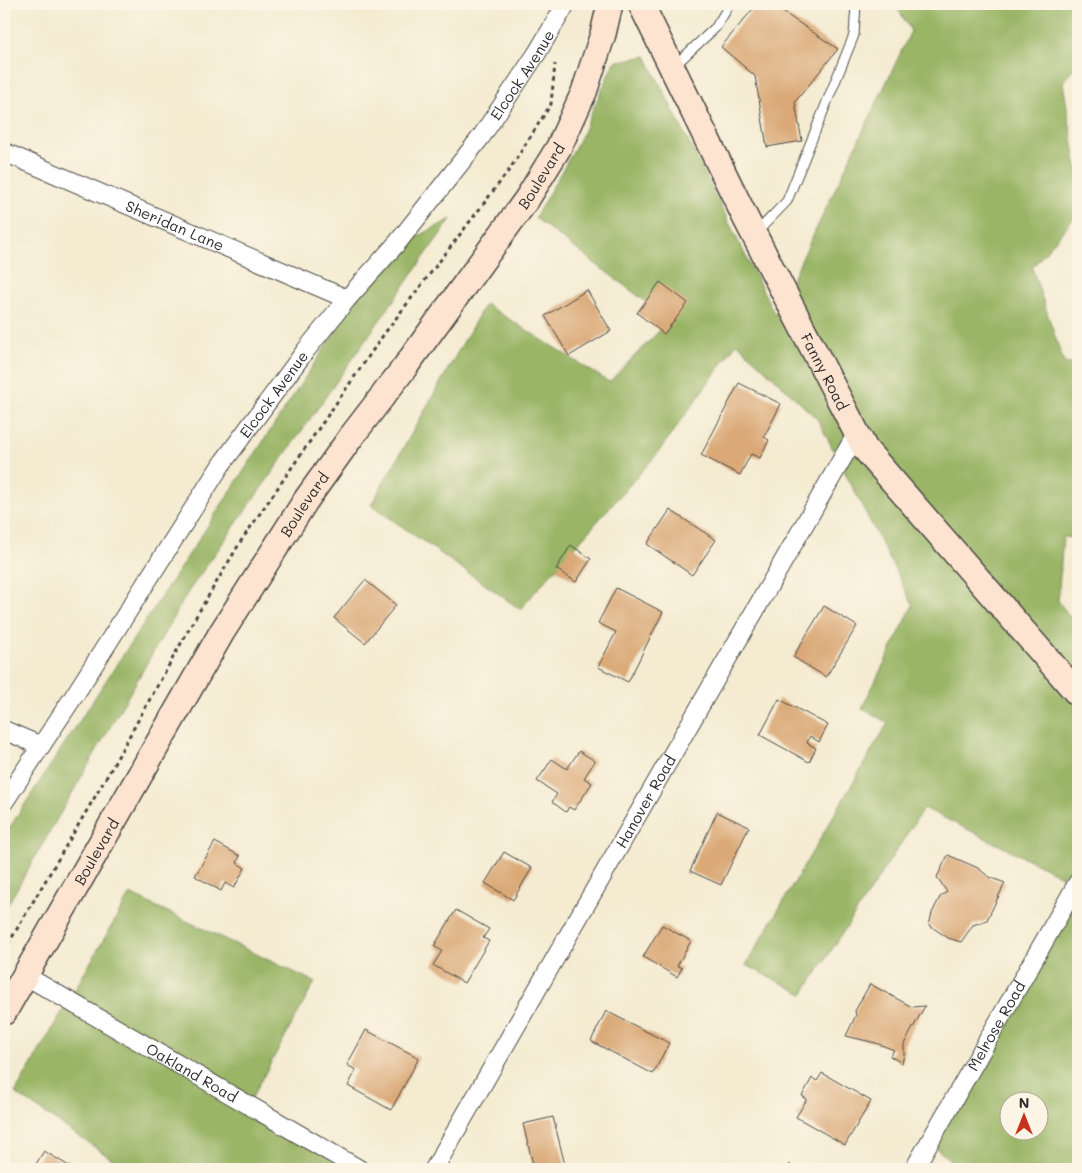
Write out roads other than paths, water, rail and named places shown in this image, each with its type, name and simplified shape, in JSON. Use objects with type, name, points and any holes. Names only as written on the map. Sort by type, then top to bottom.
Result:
[{"type":"main road","name":"Boulevard","points":[[4,1012],[222,632],[306,500],[527,199],[559,147],[584,92],[603,34],[610,4]]},
{"type":"main road","name":"Fanny Road","points":[[641,4],[754,235],[865,449],[1078,694]]},
{"type":"street","name":"Elcock Avenue","points":[[4,802],[42,746],[221,465],[306,350],[347,299],[398,242],[482,137],[537,53],[566,4]]},
{"type":"street","name":"Sheridan Lane","points":[[4,152],[347,299]]},
{"type":"street","name":"Hanover Road","points":[[434,1169],[857,433]]},
{"type":"street","points":[[4,730],[42,746]]},
{"type":"street","name":"Melrose Road","points":[[914,1169],[1078,882]]},
{"type":"street","name":"Oakland Road","points":[[26,976],[360,1169]]},
{"type":"lane","points":[[672,68],[716,27],[730,4]]},
{"type":"lane","points":[[754,235],[787,201],[854,35],[856,4]]}]
